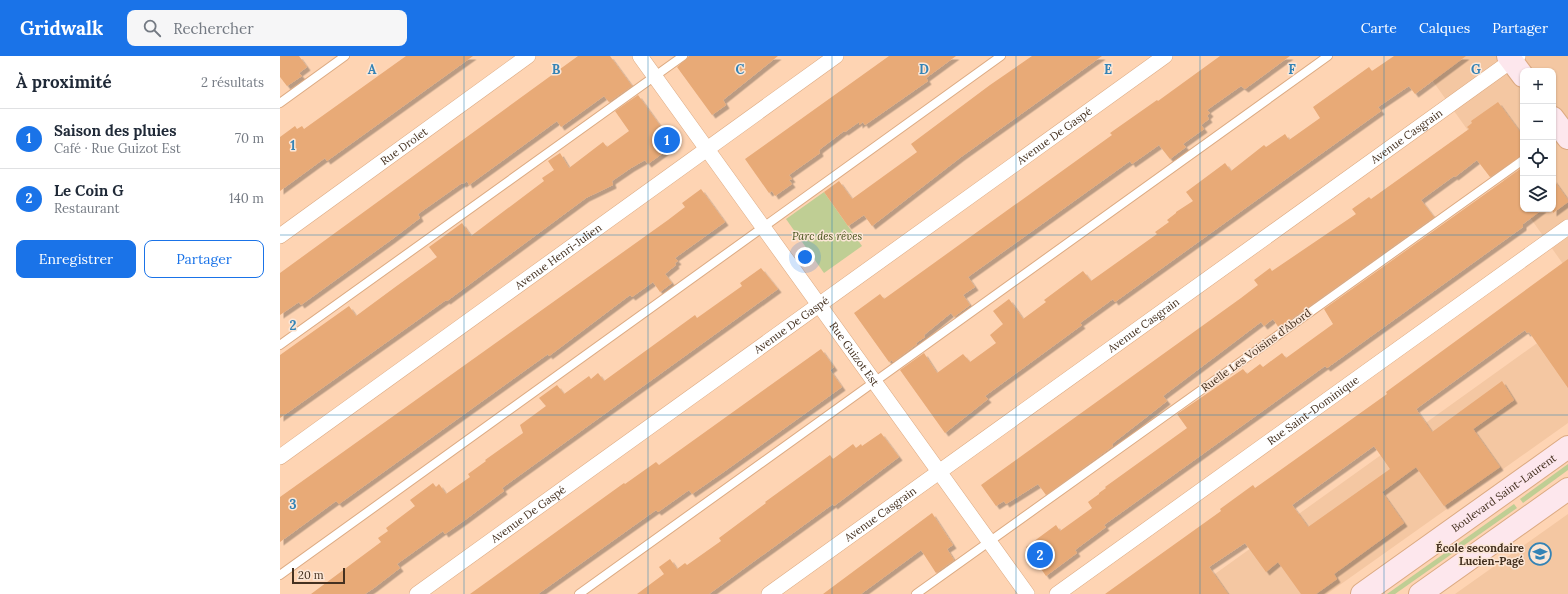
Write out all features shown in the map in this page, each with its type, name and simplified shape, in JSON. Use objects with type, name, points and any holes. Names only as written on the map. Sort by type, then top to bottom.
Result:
[{"type":"main road","name":"Boulevard Saint-Laurent","points":[[1362,594],[1568,447]]},
{"type":"main road","points":[[1420,594],[1568,489]]},
{"type":"street","name":"Rue Drolet","points":[[280,236],[528,56]]},
{"type":"street","name":"Rue Guizot Est","points":[[640,56],[1026,594]]},
{"type":"street","name":"Avenue Henri-Julien","points":[[280,457],[836,56]]},
{"type":"street","name":"Avenue De Gaspé","points":[[417,594],[1165,56]]},
{"type":"street","name":"Avenue Casgrain","points":[[769,594],[1515,62]]},
{"type":"street","name":"Rue Saint-Dominique","points":[[1057,594],[1568,227]]},
{"type":"lane","points":[[280,103],[345,56]]},
{"type":"lane","points":[[280,345],[682,56]]},
{"type":"lane","points":[[280,575],[1001,56]]},
{"type":"lane","points":[[579,594],[1328,56]]},
{"type":"lane","name":"Ruelle Les Voisins d’Abord","points":[[916,594],[1520,162]]},
{"type":"shaded area","points":[[1415,56],[1568,56],[1568,271],[1526,212],[1556,212],[1556,68],[1520,68],[1520,204]]},
{"type":"shaded area","points":[[1568,321],[1568,423],[1327,594],[1187,594]]},
{"type":"shaded area","name":"École secondaire Lucien-Pagé","points":[[1568,514],[1568,594],[1455,594]]},
{"type":"green space","name":"Parc des rêves","points":[[824,192],[862,246],[824,273],[786,219]]},
{"type":"green space","points":[[1568,464],[1568,470],[1523,503],[1520,499]]},
{"type":"green space","points":[[1514,504],[1517,508],[1395,594],[1387,594]]},
{"type":"building","points":[[280,56],[299,56],[307,67],[299,73],[302,76],[287,86],[280,77]]},
{"type":"building","points":[[406,56],[473,56],[327,161],[325,158],[280,191],[280,137],[295,126],[297,129],[302,126],[304,129]]},
{"type":"building","points":[[578,56],[610,56],[632,86],[609,102],[604,96],[561,127],[557,121],[469,185],[467,181],[463,184],[462,183],[418,214],[420,218],[301,305],[299,302],[280,315],[280,273]]},
{"type":"building","points":[[689,56],[778,56],[723,100],[726,105],[712,115],[677,67]]},
{"type":"building","points":[[889,56],[956,56],[926,78],[928,81],[865,125],[863,122],[859,125],[859,122],[845,132],[844,131],[819,150],[820,153],[789,175],[792,179],[789,180],[792,184],[775,196],[772,191],[769,193],[745,159]]},
{"type":"building","points":[[1032,56],[1102,56],[961,157],[872,226],[864,215],[848,226],[824,192],[839,181],[852,199],[917,152],[911,144],[990,85]]},
{"type":"building","points":[[1220,56],[1290,56],[1245,89],[1241,86],[1207,110],[1210,113],[1207,116],[1209,119],[1201,125],[1204,129],[1183,144],[1186,147],[1170,159],[1159,145],[1132,164],[1130,161],[968,277],[975,287],[963,295],[970,305],[954,317],[951,313],[924,335],[925,337],[916,343],[917,344],[893,362],[892,360],[889,362],[854,313],[880,294],[884,299],[1112,135],[1110,133],[1157,100],[1158,101]]},
{"type":"building","points":[[1394,56],[1466,56],[1415,94],[1409,86],[1378,107],[1381,111],[1115,302],[1113,299],[1080,323],[1082,325],[985,396],[988,399],[945,433],[900,370],[924,353],[937,373],[963,354],[970,362],[996,343],[990,335],[1003,324],[993,311],[1009,299],[1023,319],[1046,302],[1044,300],[1083,271],[1091,281],[1157,234],[1155,232],[1169,222],[1167,220],[1193,201],[1186,192],[1225,163],[1231,171],[1264,145],[1266,147],[1285,134],[1289,140],[1320,118],[1313,107],[1369,67],[1372,71]]},
{"type":"building","points":[[638,95],[674,145],[648,164],[645,160],[612,181],[613,185],[586,198],[447,301],[446,300],[280,418],[280,355],[349,306],[356,316],[437,257],[429,247],[462,223],[471,236],[544,181],[542,178],[554,170],[548,161],[560,153],[569,168],[603,142],[607,147],[629,131],[615,111]]},
{"type":"building","points":[[1498,102],[1520,132],[1520,157],[1490,177],[1477,160],[1421,200],[1434,217],[1279,328],[1273,319],[1264,326],[1261,322],[1163,396],[1167,401],[1112,444],[1113,446],[1046,495],[1038,484],[1006,504],[1004,501],[996,506],[981,485],[1241,298],[1258,285],[1254,280],[1270,268],[1272,271],[1356,214],[1352,209],[1369,197],[1371,199],[1469,129],[1467,127],[1472,123],[1471,121]]},
{"type":"building","points":[[1520,169],[1520,212],[1539,212],[1523,224],[1523,227],[1327,368],[1325,366],[1104,525],[1106,527],[1075,550],[1077,553],[1046,576],[1026,547],[1056,525],[1060,531],[1092,508],[1088,502],[1106,488],[1105,487],[1187,428],[1177,414],[1243,369],[1247,374],[1260,364],[1263,367],[1282,353],[1286,358],[1333,324],[1324,309]]},
{"type":"building","points":[[1556,183],[1568,200],[1568,202],[1556,211]]},
{"type":"building","points":[[701,189],[725,222],[675,258],[678,261],[675,263],[676,265],[665,274],[672,283],[660,292],[653,282],[632,297],[630,295],[549,356],[548,354],[339,504],[336,501],[280,542],[280,497],[668,220],[685,207],[682,203]]},
{"type":"building","points":[[1568,259],[1568,388],[1529,332],[1527,333],[1525,330],[1416,409],[1432,432],[1502,381],[1514,400],[1473,429],[1500,467],[1444,506],[1416,467],[1382,492],[1404,523],[1334,574],[1337,579],[1316,594],[1301,594],[1278,562],[1266,572],[1245,543],[1209,567],[1228,594],[1105,594],[1221,511],[1220,509],[1253,485],[1255,488],[1387,394],[1386,392]],"holes":[[[1374,446],[1390,469],[1308,527],[1292,505]]]},
{"type":"building","points":[[761,268],[778,289],[502,488],[504,491],[465,520],[445,534],[443,531],[397,564],[400,568],[374,588],[365,594],[311,594],[381,542],[378,538],[388,531],[386,528],[415,506],[410,500],[433,483],[436,487],[439,484],[446,494],[470,477],[468,474],[486,461],[485,460],[523,433],[520,425],[546,406],[539,398],[557,385],[564,394],[589,376],[591,379],[598,373],[604,381],[695,315],[697,318],[742,286],[740,283]]},
{"type":"building","points":[[821,349],[834,367],[830,370],[842,387],[725,471],[692,494],[689,490],[658,512],[656,510],[538,594],[470,594],[624,483],[625,484],[656,462],[659,465]]},
{"type":"building","points":[[881,433],[899,457],[834,506],[833,504],[709,594],[637,594],[664,574],[659,567],[670,559],[677,569],[685,563],[687,565],[721,541],[719,538],[766,503],[765,502],[830,455],[833,459],[853,444],[856,448],[861,444],[862,446]]},
{"type":"building","points":[[932,513],[953,545],[947,549],[954,560],[936,573],[921,550],[861,594],[823,594]]},
{"type":"place","name":"Saison des pluies","points":[[667,140]]},
{"type":"place","name":"École secondaire Lucien-Pagé","points":[[1540,554]]},
{"type":"place","name":"Le Coin G","points":[[1040,555]]}]
